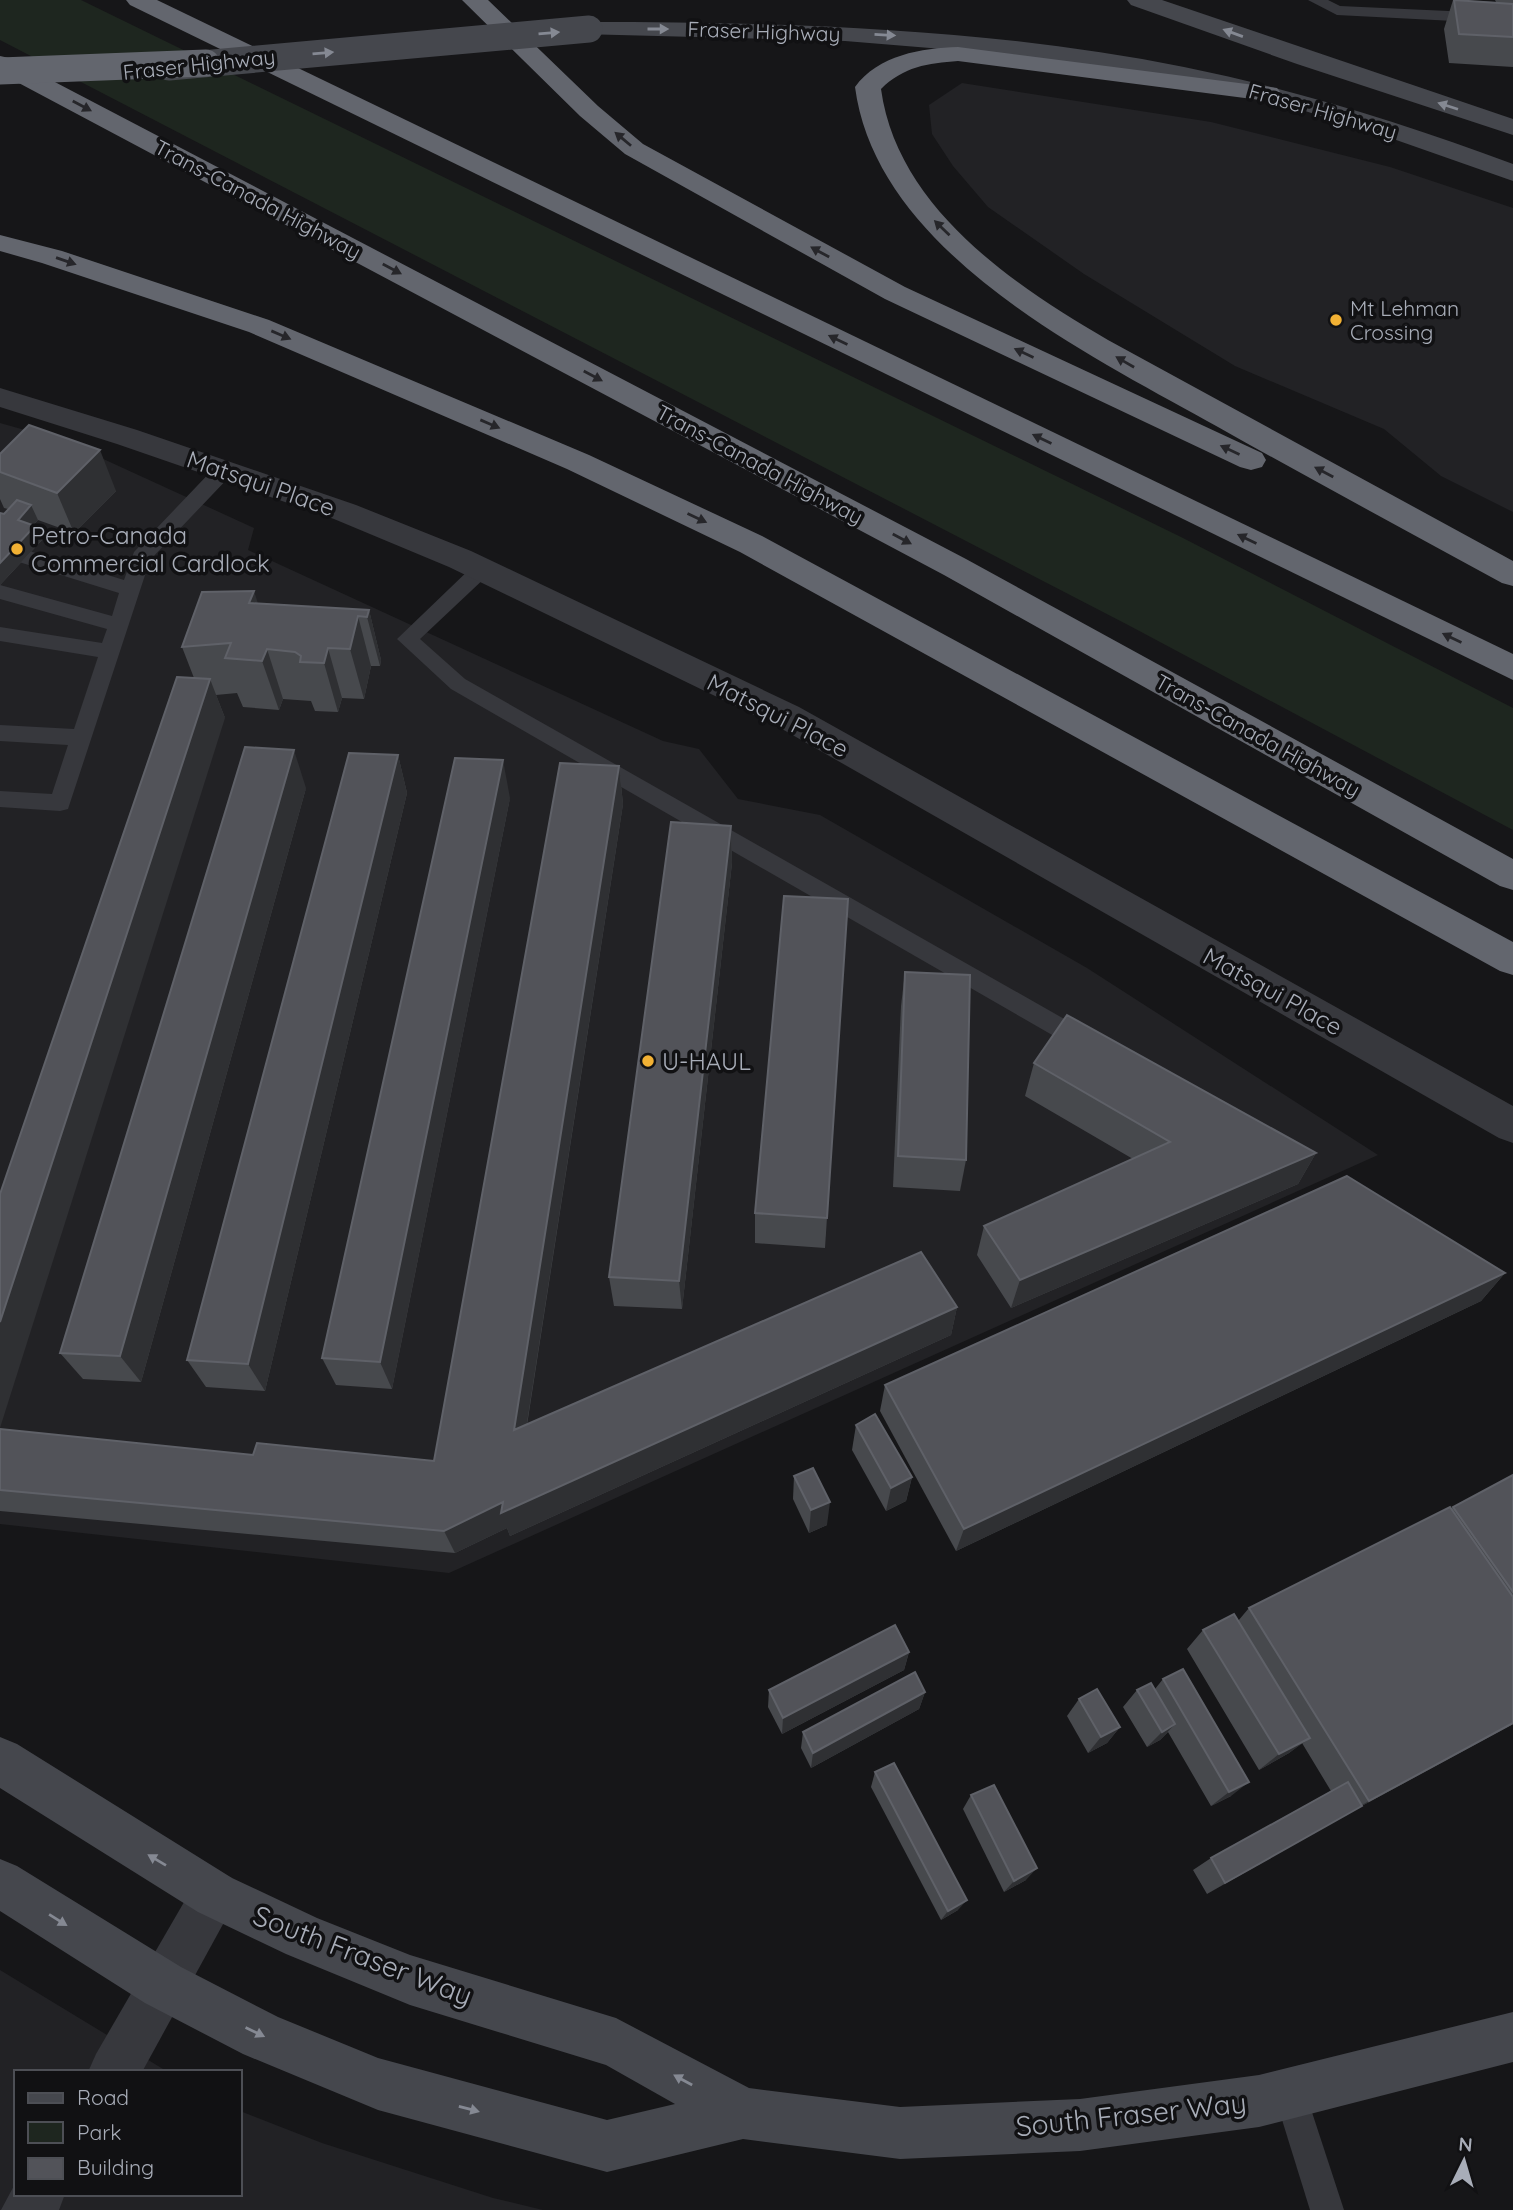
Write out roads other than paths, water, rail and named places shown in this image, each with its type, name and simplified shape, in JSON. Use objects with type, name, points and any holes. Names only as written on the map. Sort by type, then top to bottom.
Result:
[{"type":"highway","points":[[138,0],[1513,668]]},
{"type":"highway","points":[[474,0],[589,111],[634,149],[692,183],[895,293],[1513,583]]},
{"type":"highway","points":[[1268,93],[947,54],[924,55],[881,73],[868,87],[868,107],[877,131],[902,177],[930,216],[993,277],[1095,345],[1212,412],[1513,575]]},
{"type":"highway","name":"Trans-Canada Highway","points":[[0,63],[956,567],[1513,876]]},
{"type":"highway","points":[[0,71],[206,63]]},
{"type":"highway","points":[[0,243],[52,257],[259,326],[578,461],[739,538],[1513,960]]},
{"type":"main road","name":"Fraser Highway","points":[[1139,0],[1306,59],[1513,127]]},
{"type":"main road","name":"Fraser Highway","points":[[0,85],[206,63],[590,29],[807,31],[918,37],[1116,62],[1268,93],[1426,141],[1513,173]]},
{"type":"main road","name":"South Fraser Way","points":[[0,1761],[215,1895],[303,1937],[410,1980],[616,2043],[743,2113]]},
{"type":"main road","name":"South Fraser Way","points":[[0,1884],[163,1985],[261,2036],[378,2084],[607,2146],[743,2113],[900,2133],[1080,2125],[1259,2101],[1513,2037]]},
{"type":"street","name":"Matsqui Place","points":[[0,397],[225,469],[345,512],[481,570],[787,716],[1513,1126]]},
{"type":"street","points":[[115,2070],[215,1895]]},
{"type":"lane","points":[[1316,0],[1337,10],[1513,19]]},
{"type":"lane","points":[[0,799],[60,803],[141,557],[225,469]]},
{"type":"lane","points":[[26,557],[131,589]]},
{"type":"lane","points":[[481,570],[407,639],[458,684],[1105,1054]]},
{"type":"lane","points":[[0,592],[119,625]]},
{"type":"lane","points":[[0,634],[110,652]]},
{"type":"lane","points":[[0,733],[82,738]]},
{"type":"lane","points":[[1290,2094],[1327,2210]]},
{"type":"place","name":"Mt Lehman Crossing","points":[[1336,320]]},
{"type":"place","name":"Petro-Canada Commercial Cardlock","points":[[17,549]]},
{"type":"place","name":"U-HAUL","points":[[648,1061]]}]
